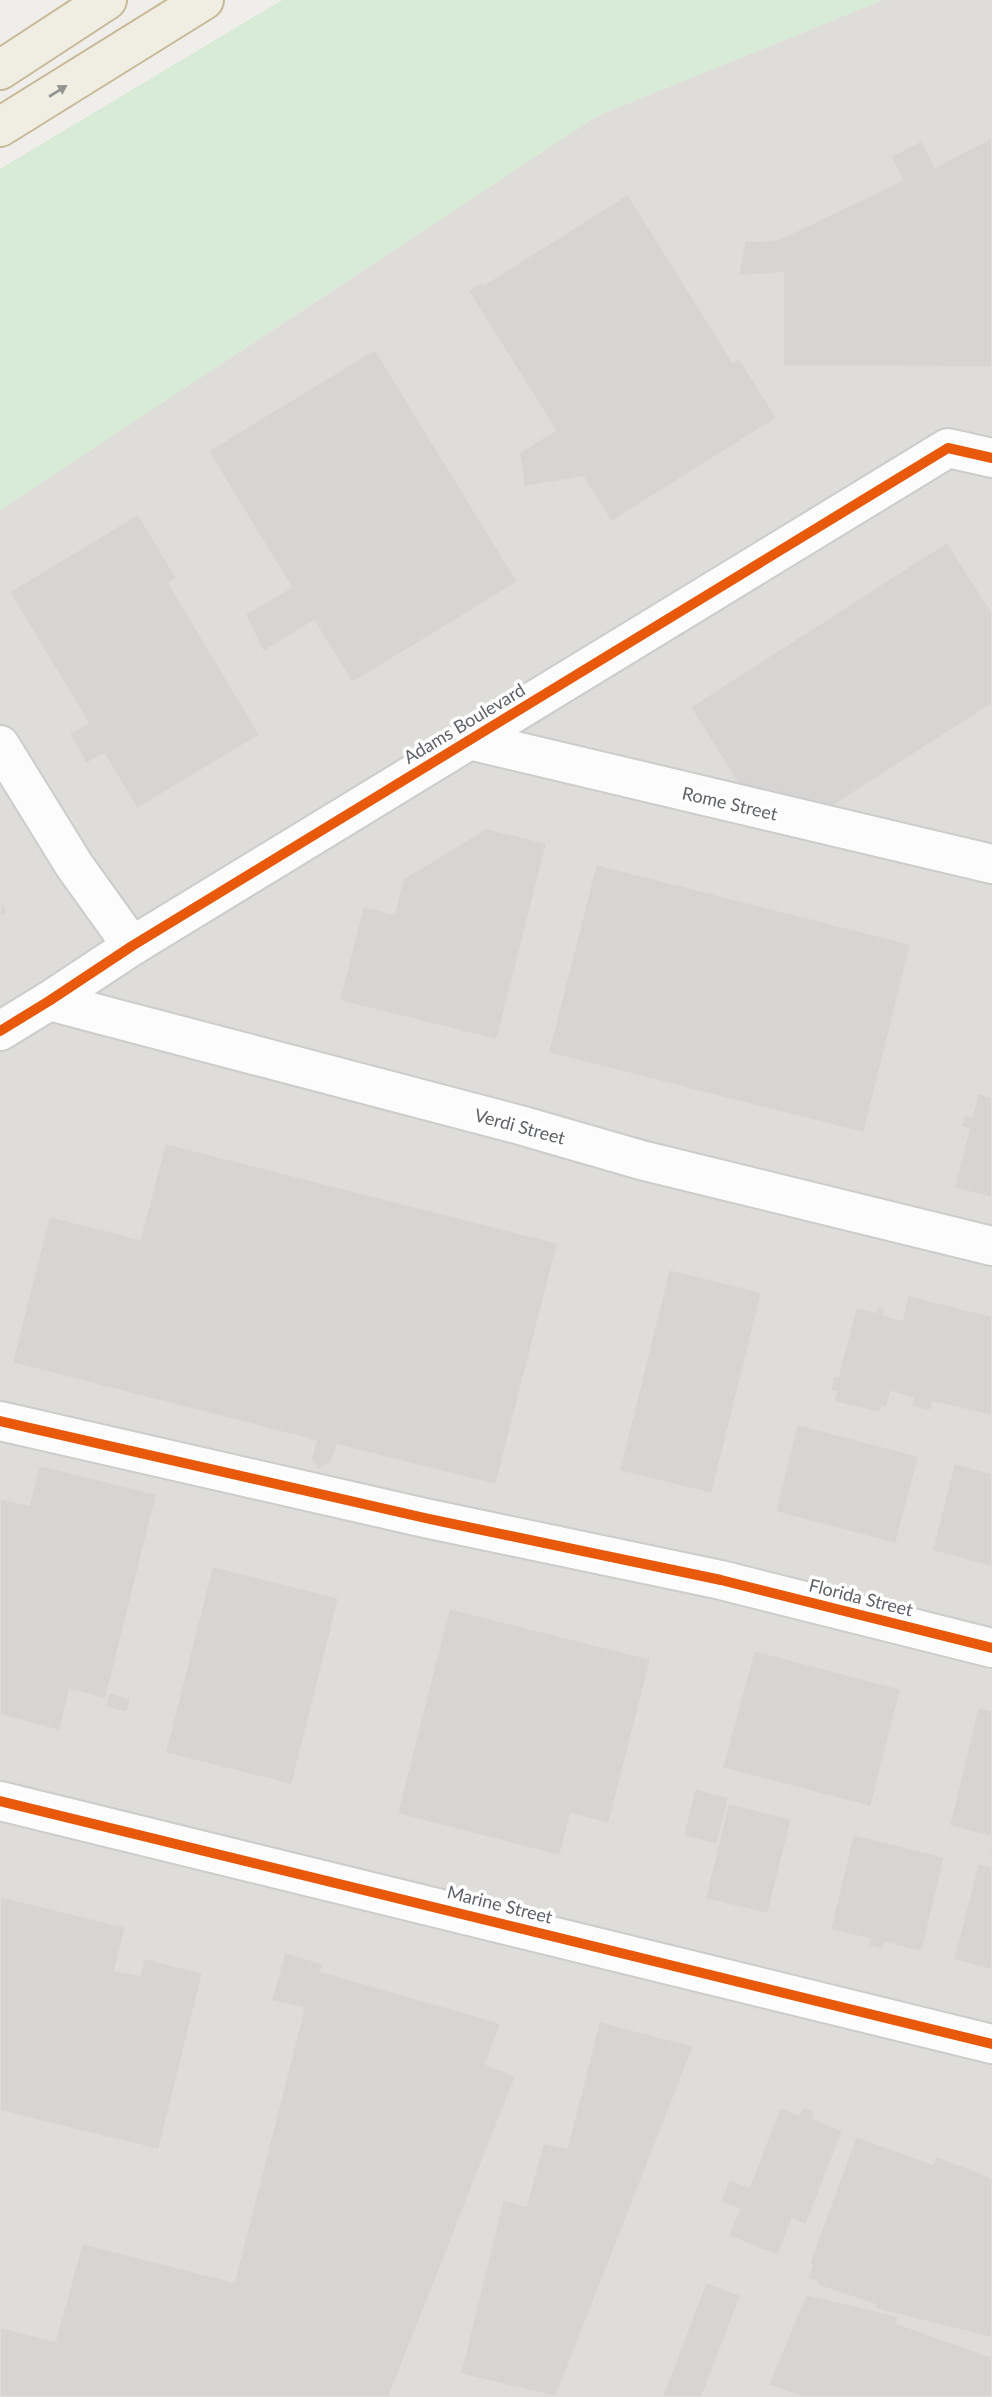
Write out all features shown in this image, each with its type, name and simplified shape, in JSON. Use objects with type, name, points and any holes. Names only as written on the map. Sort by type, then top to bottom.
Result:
[{"type":"highway","points":[[0,70],[107,0]]},
{"type":"highway","points":[[0,127],[204,0]]},
{"type":"street","name":"Adams Boulevard","points":[[0,1031],[132,946],[948,448],[992,458]]},
{"type":"street","name":"Rome Street","points":[[469,740],[992,864]]},
{"type":"street","points":[[0,745],[74,865],[132,946]]},
{"type":"street","name":"Verdi Street","points":[[49,1001],[520,1125],[640,1160],[992,1246]]},
{"type":"street","name":"Florida Street","points":[[0,1421],[425,1518],[721,1580],[992,1648]]},
{"type":"street","name":"Marine Street","points":[[0,1801],[992,2044]]},
{"type":"shaded area","points":[[883,0],[992,0],[992,2397],[0,2397],[0,510],[597,116]]},
{"type":"green space","points":[[282,0],[883,0],[597,116],[0,510],[0,169]]},
{"type":"building","points":[[992,137],[992,367],[783,366],[783,273],[738,276],[745,241],[777,240],[902,180],[890,156],[922,140],[935,167]]},
{"type":"building","points":[[628,194],[733,362],[739,358],[777,418],[611,522],[583,477],[524,487],[519,453],[555,430],[468,291],[481,282],[483,285]]},
{"type":"building","points":[[375,349],[518,582],[352,683],[314,621],[263,652],[245,614],[291,587],[208,451]]},
{"type":"building","points":[[138,514],[177,578],[169,583],[260,735],[137,809],[104,754],[86,764],[69,734],[88,723],[9,592]]},
{"type":"building","points":[[947,542],[992,612],[992,704],[822,813],[743,792],[690,707]]},
{"type":"building","points":[[486,828],[547,843],[497,1040],[339,1001],[363,906],[394,914],[403,879]]},
{"type":"building","points":[[596,864],[911,944],[864,1133],[548,1053]]},
{"type":"building","points":[[0,899],[8,912],[0,917]]},
{"type":"building","points":[[978,1093],[992,1097],[992,1198],[954,1188],[969,1129],[961,1127],[964,1114],[972,1117]]},
{"type":"building","points":[[165,1143],[558,1243],[496,1485],[337,1445],[332,1461],[318,1470],[311,1459],[316,1441],[12,1363],[49,1216],[140,1239]]},
{"type":"building","points":[[669,1269],[762,1292],[712,1494],[619,1471]]},
{"type":"building","points":[[908,1295],[992,1316],[992,1416],[933,1402],[931,1411],[911,1407],[913,1398],[891,1392],[887,1408],[881,1406],[880,1413],[834,1402],[836,1392],[830,1391],[834,1376],[838,1376],[856,1307],[875,1312],[877,1306],[885,1308],[884,1315],[902,1320]]},
{"type":"building","points":[[797,1424],[919,1456],[896,1544],[775,1512]]},
{"type":"building","points":[[954,1463],[992,1473],[992,1567],[932,1551]]},
{"type":"building","points":[[39,1465],[157,1494],[106,1699],[70,1690],[60,1731],[0,1715],[0,1498],[29,1505]]},
{"type":"building","points":[[212,1566],[339,1598],[292,1785],[165,1753]]},
{"type":"building","points":[[449,1608],[651,1659],[609,1824],[571,1814],[560,1856],[397,1814]]},
{"type":"building","points":[[754,1650],[901,1689],[871,1807],[722,1768]]},
{"type":"building","points":[[109,1692],[131,1699],[127,1713],[105,1707]]},
{"type":"building","points":[[978,1707],[992,1710],[992,1837],[949,1826]]},
{"type":"building","points":[[695,1788],[729,1797],[717,1845],[683,1836]]},
{"type":"building","points":[[728,1803],[792,1819],[768,1914],[705,1899]]},
{"type":"building","points":[[853,1834],[945,1857],[922,1952],[885,1943],[883,1950],[868,1946],[870,1939],[830,1930]]},
{"type":"building","points":[[992,1837],[992,1854],[988,1853]]},
{"type":"building","points":[[978,1863],[992,1867],[992,1970],[953,1960]]},
{"type":"building","points":[[0,1896],[126,1927],[115,1970],[140,1975],[144,1958],[203,1973],[159,2150],[0,2111]]},
{"type":"building","points":[[285,1952],[324,1964],[321,1971],[501,2023],[486,2064],[516,2076],[389,2397],[0,2397],[0,2327],[55,2341],[82,2243],[234,2282],[304,2008],[271,2001]]},
{"type":"building","points":[[599,2021],[694,2046],[556,2397],[460,2374],[503,2199],[526,2206],[543,2143],[567,2148]]},
{"type":"building","points":[[802,2106],[815,2112],[813,2118],[843,2131],[806,2225],[792,2219],[778,2256],[728,2236],[739,2209],[720,2202],[729,2179],[749,2187],[780,2107],[799,2115]]},
{"type":"building","points":[[856,2136],[933,2164],[936,2156],[992,2177],[992,2338],[875,2309],[876,2305],[816,2285],[817,2282],[807,2279],[812,2265],[809,2264]]},
{"type":"building","points":[[706,2282],[741,2295],[702,2397],[662,2397]]},
{"type":"building","points":[[806,2294],[898,2316],[897,2323],[992,2357],[992,2397],[801,2397],[768,2385]]},
{"type":"cycle path","points":[[0,1031],[132,946],[948,448],[992,458]]},
{"type":"cycle path","points":[[0,1421],[425,1518],[721,1580],[992,1648]]},
{"type":"cycle path","points":[[0,1801],[992,2044]]}]
